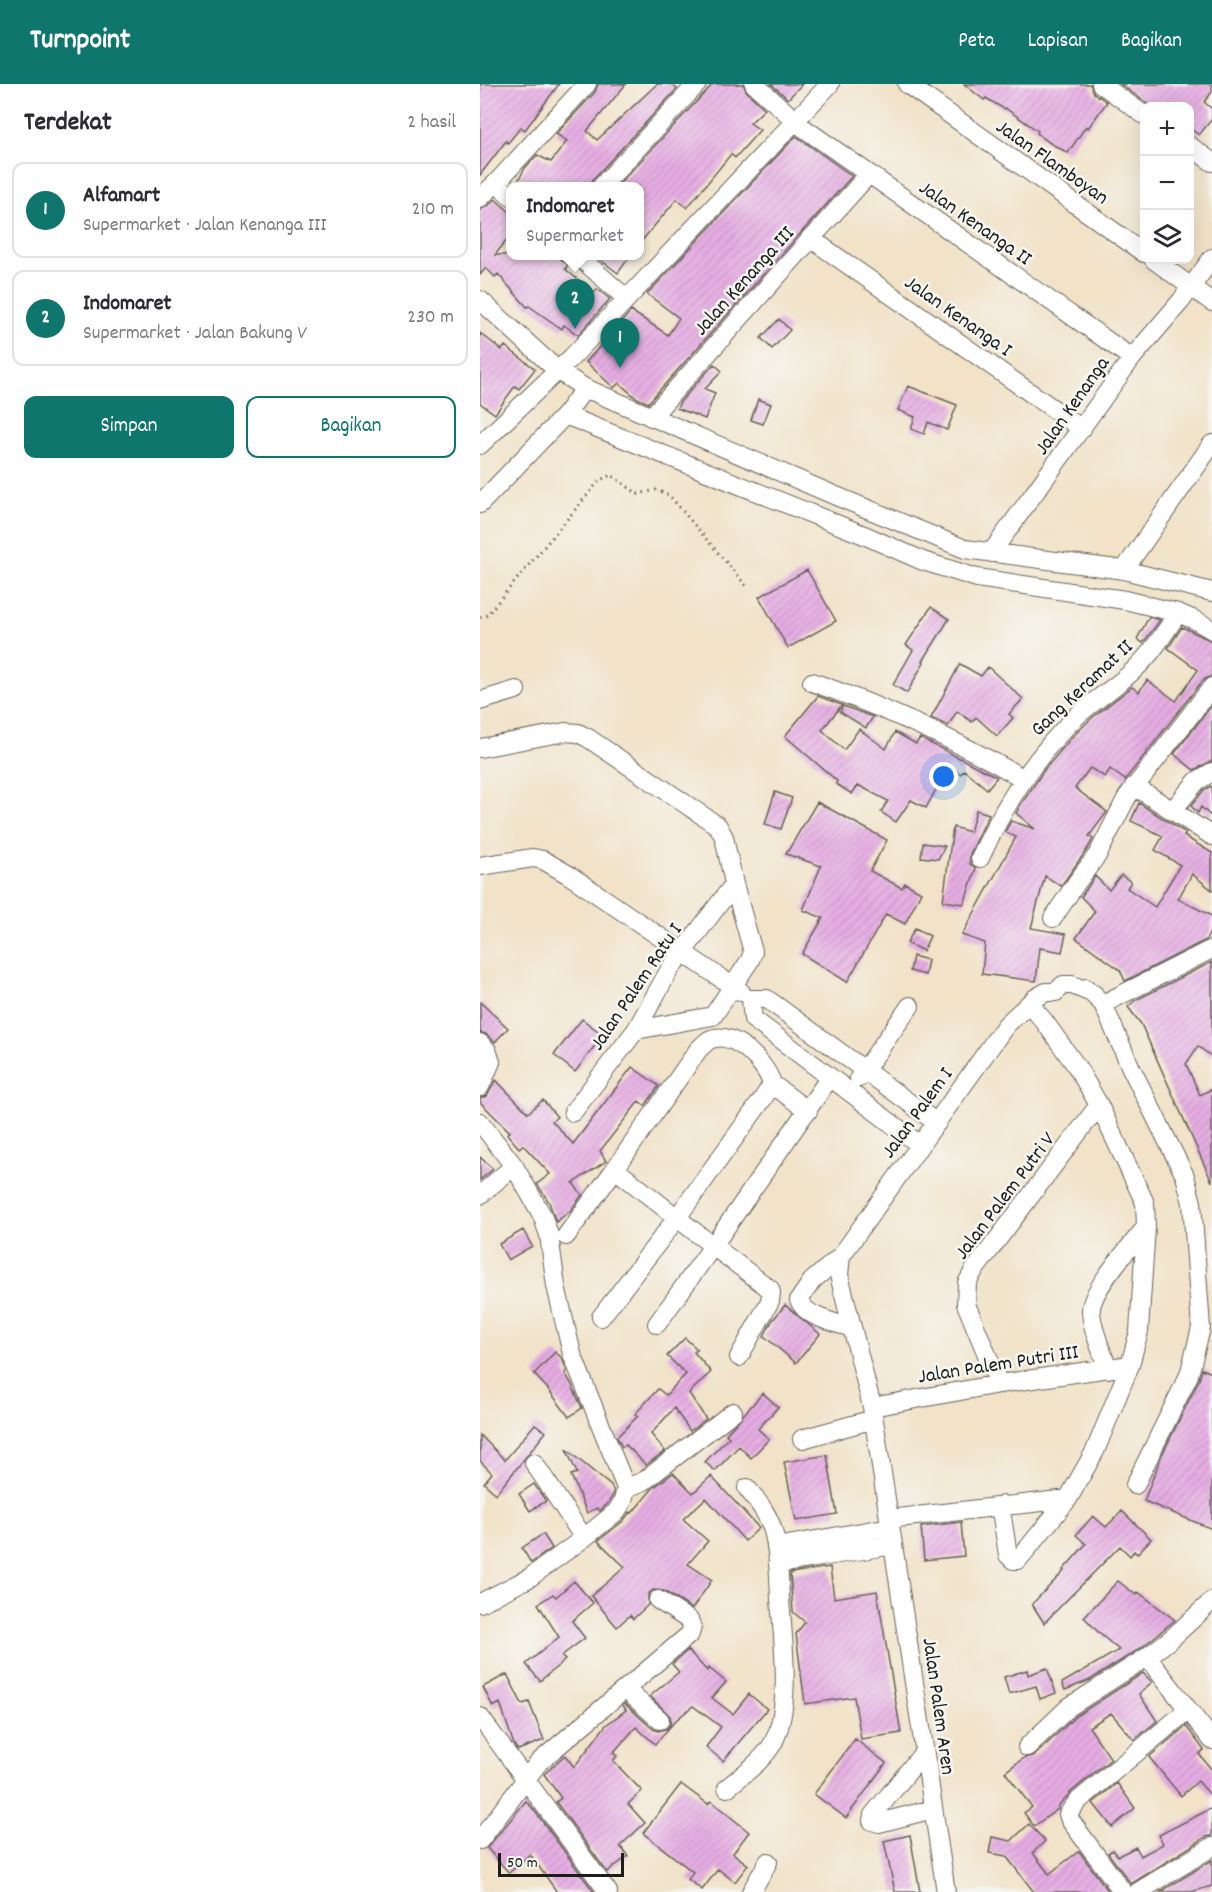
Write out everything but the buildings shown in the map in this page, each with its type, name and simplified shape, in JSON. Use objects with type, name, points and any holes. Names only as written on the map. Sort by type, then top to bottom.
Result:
[{"type":"street","points":[[480,198],[587,84]]},
{"type":"street","points":[[605,182],[697,84]]},
{"type":"street","name":"Jalan Kenanga II","points":[[754,84],[796,122],[1131,358]]},
{"type":"street","points":[[483,437],[558,371],[830,84]]},
{"type":"street","name":"Jalan Flamboyan","points":[[907,84],[1140,250]]},
{"type":"street","points":[[1101,84],[1140,112]]},
{"type":"street","points":[[1194,149],[1212,162]]},
{"type":"street","name":"Jalan Kenanga III","points":[[651,417],[869,174]]},
{"type":"street","points":[[496,183],[506,192]]},
{"type":"street","name":"Jalan Kenanga I","points":[[810,238],[1082,429]]},
{"type":"street","name":"Jalan Kenanga","points":[[991,553],[1131,358],[1212,258]]},
{"type":"street","points":[[584,260],[627,298]]},
{"type":"street","points":[[1160,264],[1212,302]]},
{"type":"street","points":[[480,300],[558,371],[585,388],[965,549],[1124,570],[1212,591]]},
{"type":"street","points":[[480,504],[565,415],[585,388]]},
{"type":"street","points":[[565,415],[853,530],[923,561],[977,578],[1125,600],[1178,613],[1212,630]]},
{"type":"street","points":[[1124,570],[1212,444]]},
{"type":"street","name":"Gang Keramat II","points":[[980,858],[990,836],[1039,757],[1079,715],[1135,669],[1154,650],[1178,613]]},
{"type":"street","points":[[812,682],[883,707],[987,758],[1024,779]]},
{"type":"street","points":[[1053,918],[1098,854],[1134,786],[1212,687]]},
{"type":"street","points":[[480,701],[516,690]]},
{"type":"street","points":[[480,748],[564,732],[578,733],[718,826],[724,837],[753,952],[750,960],[713,1016],[636,1030]]},
{"type":"street","points":[[1172,811],[1197,781],[1212,772]]},
{"type":"street","points":[[1134,786],[1212,836]]},
{"type":"street","points":[[480,866],[534,858],[543,860],[569,875],[751,999],[767,999],[937,1123]]},
{"type":"street","name":"Jalan Palem Ratu I","points":[[573,1112],[636,1030],[670,969],[734,884]]},
{"type":"street","points":[[1136,1485],[1189,1375],[1201,1328],[1192,1203],[1185,1176],[1099,999],[1210,950]]},
{"type":"street","name":"Jalan Palem I","points":[[852,1328],[802,1307],[799,1300],[812,1281],[841,1256],[1006,1025],[1038,997],[1054,979],[1064,976],[1076,979],[1099,999]]},
{"type":"street","points":[[1003,1505],[1002,1517],[1008,1556],[1013,1560],[1018,1560],[1068,1499],[1095,1451],[1130,1365],[1139,1330],[1146,1227],[1145,1203],[1099,1106],[1077,1067],[1044,1021],[1038,997]]},
{"type":"street","points":[[751,999],[753,1019],[920,1145]]},
{"type":"street","points":[[850,1092],[910,1006]]},
{"type":"street","points":[[790,1048],[805,1027]]},
{"type":"street","points":[[566,1236],[698,1050],[710,1040],[722,1038],[734,1041],[756,1058],[769,1073],[772,1084],[808,1111]]},
{"type":"street","points":[[480,1043],[487,1050],[491,1062],[480,1087]]},
{"type":"street","points":[[657,1324],[830,1077]]},
{"type":"street","points":[[601,1317],[676,1219],[772,1084]]},
{"type":"street","name":"Jalan Palem Putri V","points":[[999,1384],[966,1304],[967,1283],[1099,1106]]},
{"type":"street","points":[[480,1122],[514,1166],[542,1215],[549,1235],[556,1286],[572,1354],[626,1488],[623,1501],[615,1512],[584,1538],[529,1578],[480,1603]]},
{"type":"street","points":[[480,1195],[514,1166]]},
{"type":"street","points":[[615,1169],[676,1219],[770,1289],[770,1301],[739,1356]]},
{"type":"street","points":[[1108,1369],[1092,1320],[1091,1304],[1094,1295],[1146,1227]]},
{"type":"street","points":[[841,1256],[838,1275],[873,1413],[891,1530]]},
{"type":"street","points":[[1201,1328],[1212,1346]]},
{"type":"street","name":"Jalan Palem Putri III","points":[[802,1439],[873,1413],[999,1384],[1130,1365]]},
{"type":"street","points":[[626,1488],[644,1481],[733,1412]]},
{"type":"street","points":[[534,1463],[584,1538]]},
{"type":"street","points":[[727,1788],[767,1752],[778,1730],[784,1699],[777,1555],[768,1518],[747,1488]]},
{"type":"street","points":[[777,1555],[1003,1505],[1068,1499]]},
{"type":"street","name":"Jalan Palem Aren","points":[[891,1530],[946,1892]]},
{"type":"street","points":[[480,1840],[545,1756],[688,1637],[692,1630],[689,1620],[658,1600]]},
{"type":"street","points":[[1027,1747],[1069,1707],[1147,1657],[1172,1638],[1212,1601]]},
{"type":"street","points":[[1147,1657],[1212,1740]]},
{"type":"street","points":[[625,1689],[660,1720]]},
{"type":"street","points":[[1123,1892],[1070,1820],[1068,1814],[1078,1801],[1188,1710]]},
{"type":"street","points":[[480,1717],[608,1892]]},
{"type":"street","points":[[924,1752],[873,1815],[872,1821],[879,1822],[933,1809]]},
{"type":"street","points":[[1138,1892],[1212,1847]]},
{"type":"street","points":[[751,1892],[768,1862]]},
{"type":"path","points":[[480,617],[487,615],[600,480],[611,474],[639,494],[656,490],[669,495],[748,588]]},
{"type":"place","name":"Indomaret","points":[[575,329]]},
{"type":"place","name":"Alfamart","points":[[620,368]]}]
